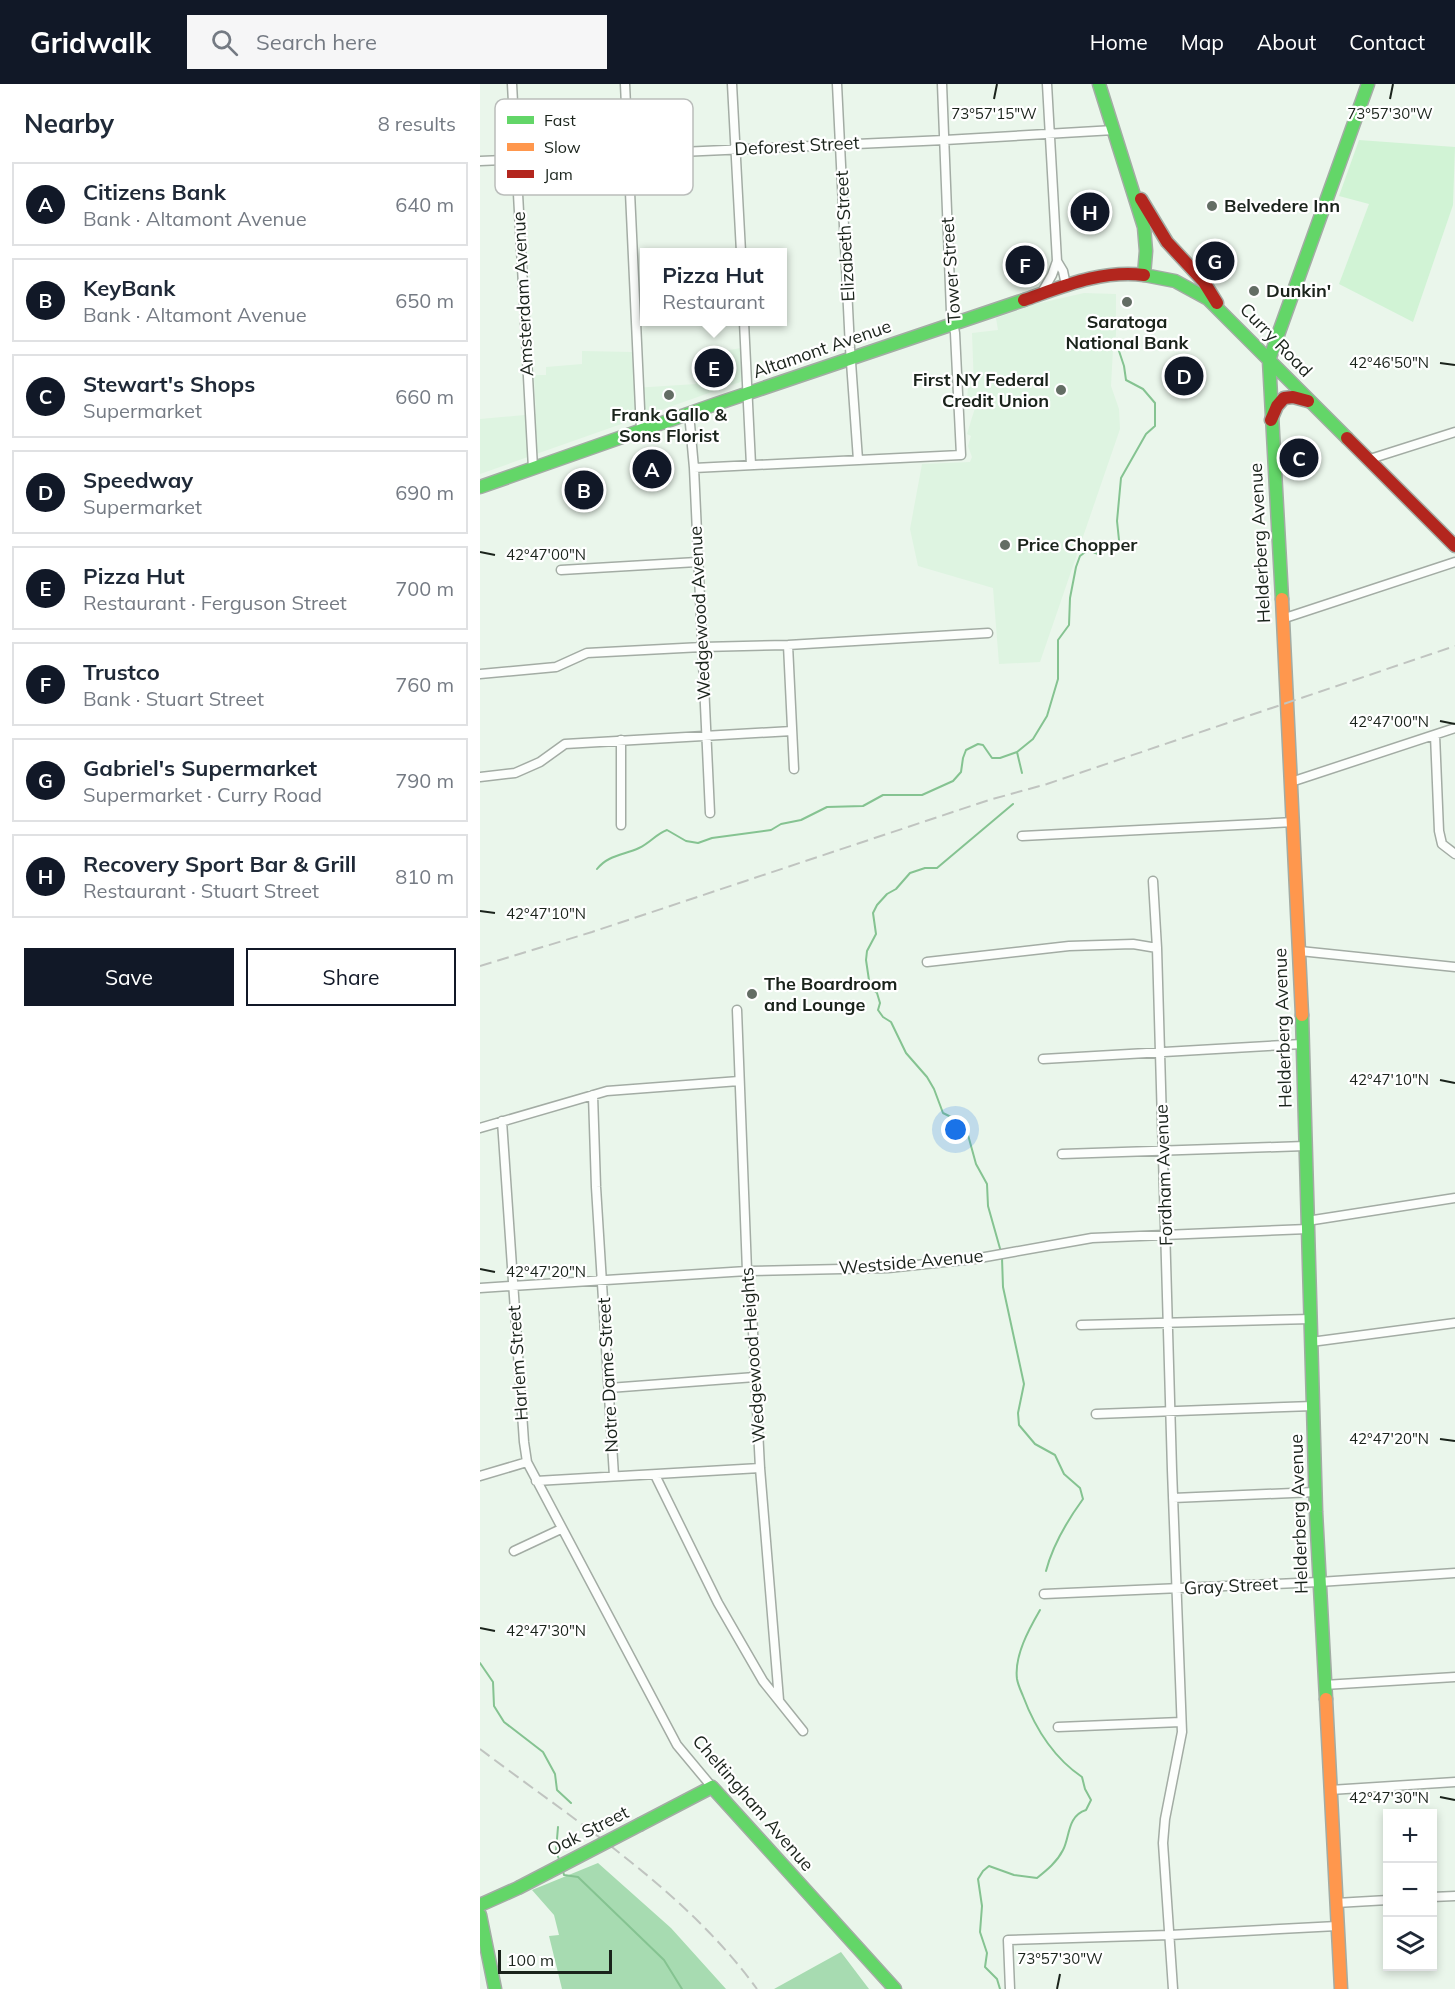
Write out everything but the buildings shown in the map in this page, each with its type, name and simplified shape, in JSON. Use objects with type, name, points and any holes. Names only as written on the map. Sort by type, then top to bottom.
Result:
[{"type":"street","name":"Amsterdam Avenue","points":[[512,84],[513,99]]},
{"type":"street","points":[[625,84],[626,99]]},
{"type":"street","points":[[732,84],[741,248]]},
{"type":"street","name":"Elizabeth Street","points":[[837,84],[858,460]]},
{"type":"street","name":"Tower Street","points":[[858,460],[961,455],[954,324],[951,312],[942,84]]},
{"type":"street","points":[[1040,294],[1052,275],[1057,261],[1047,84]]},
{"type":"street","points":[[1099,84],[1144,227],[1146,251],[1144,274]]},
{"type":"street","name":"Helderberg Avenue","points":[[1341,1989],[1315,1492],[1300,951],[1269,360],[1368,84]]},
{"type":"street","name":"Deforest Street","points":[[693,151],[1114,130]]},
{"type":"street","name":"Deforest Street","points":[[480,161],[495,160]]},
{"type":"street","points":[[1132,184],[1167,242],[1204,282],[1223,312]]},
{"type":"street","name":"Amsterdam Avenue","points":[[518,195],[533,468]]},
{"type":"street","points":[[630,195],[641,430]]},
{"type":"street","points":[[1057,261],[1063,271],[1066,285]]},
{"type":"street","name":"Altamont Avenue","points":[[480,487],[747,393],[1066,285],[1098,276],[1125,273],[1144,274]]},
{"type":"street","name":"Curry Road","points":[[1144,274],[1163,277],[1208,298],[1455,546]]},
{"type":"street","points":[[744,326],[751,465]]},
{"type":"street","points":[[1271,420],[1277,402],[1283,398],[1295,396],[1311,402]]},
{"type":"street","name":"Wedgewood Avenue","points":[[689,413],[694,468],[710,813]]},
{"type":"street","points":[[1370,459],[1455,432]]},
{"type":"street","points":[[694,468],[858,460]]},
{"type":"street","points":[[561,570],[697,562]]},
{"type":"street","points":[[1282,619],[1455,562]]},
{"type":"street","points":[[480,674],[556,667],[588,653],[788,645],[988,633]]},
{"type":"street","points":[[788,645],[794,769]]},
{"type":"street","points":[[1291,782],[1455,729]]},
{"type":"street","points":[[480,777],[514,773],[540,762],[565,744],[792,731]]},
{"type":"street","points":[[1435,735],[1439,831],[1443,844],[1455,854]]},
{"type":"street","points":[[621,740],[621,825]]},
{"type":"street","points":[[1022,836],[1294,822]]},
{"type":"street","name":"Fordham Avenue","points":[[1153,881],[1161,1053],[1170,1410],[1182,1732],[1165,1820],[1164,1843],[1173,1989]]},
{"type":"street","points":[[927,962],[1069,946],[1133,944],[1157,948]]},
{"type":"street","points":[[1300,951],[1455,967]]},
{"type":"street","name":"Wedgewood Heights","points":[[737,1010],[747,1271],[779,1700]]},
{"type":"street","points":[[1043,1059],[1302,1044]]},
{"type":"street","points":[[480,1128],[593,1095],[630,1088],[739,1081]]},
{"type":"street","name":"Notre Dame Street","points":[[593,1095],[596,1187],[614,1476]]},
{"type":"street","name":"Harlem Street","points":[[502,1121],[527,1462]]},
{"type":"street","points":[[1062,1154],[1305,1146]]},
{"type":"street","name":"Westside Avenue","points":[[480,1287],[747,1271],[888,1268],[996,1255],[1092,1239],[1166,1236],[1307,1225],[1455,1198]]},
{"type":"street","points":[[1081,1324],[1311,1319]]},
{"type":"street","points":[[1311,1342],[1455,1323]]},
{"type":"street","points":[[609,1388],[755,1377]]},
{"type":"street","points":[[1096,1414],[1313,1406]]},
{"type":"street","points":[[480,1476],[527,1462]]},
{"type":"street","name":"Cheltingham Avenue","points":[[527,1462],[677,1745],[712,1787],[895,1989]]},
{"type":"street","points":[[536,1481],[760,1468]]},
{"type":"street","points":[[655,1475],[718,1603],[763,1681],[803,1731]]},
{"type":"street","points":[[1173,1498],[1315,1492]]},
{"type":"street","points":[[514,1551],[561,1529]]},
{"type":"street","name":"Gray Street","points":[[1044,1594],[1319,1582],[1455,1573]]},
{"type":"street","points":[[1324,1685],[1455,1677]]},
{"type":"street","points":[[1058,1727],[1181,1722]]},
{"type":"street","points":[[1330,1790],[1455,1782]]},
{"type":"street","name":"Oak Street","points":[[480,1905],[518,1888],[712,1787]]},
{"type":"street","points":[[1437,1897],[1455,1896]]},
{"type":"street","points":[[1336,1903],[1383,1900]]},
{"type":"street","points":[[480,1915],[495,1989]]},
{"type":"street","points":[[1011,1989],[1008,1940],[1170,1935],[1337,1926]]},
{"type":"shaded area","points":[[1359,140],[1455,147],[1453,205],[1413,322],[1339,284],[1369,204],[1339,196]]},
{"type":"shaded area","points":[[1084,293],[1116,294],[1116,334],[1111,386],[1119,409],[1120,429],[1040,662],[999,664],[993,588],[918,566],[910,529],[922,464],[970,462],[972,457],[968,446],[971,436],[967,434],[978,398],[967,399],[968,387],[974,387],[972,333],[998,330],[996,318],[1036,304]]},
{"type":"shaded area","points":[[741,348],[743,381],[480,474],[480,419],[536,414],[534,375],[546,375],[546,367],[582,364],[582,351],[632,352],[634,388],[696,384],[698,364],[723,351]]},
{"type":"green space","points":[[598,1863],[671,1928],[726,1989],[562,1989],[549,1936],[559,1935],[554,1915],[532,1890]]},
{"type":"green space","points":[[841,1952],[869,1989],[774,1989]]},
{"type":"waterway","points":[[1022,773],[1017,752],[1033,739],[1047,716],[1058,679],[1058,640],[1069,625],[1070,598],[1080,556],[1088,550],[1098,554],[1119,540],[1117,521],[1121,478],[1146,434],[1155,426],[1155,403],[1143,389],[1126,380],[1119,351]]},
{"type":"waterway","points":[[597,869],[606,861],[639,848],[667,830],[686,841],[698,843],[712,838],[771,830],[781,824],[801,820],[827,807],[863,806],[883,795],[922,795],[953,781],[961,772],[966,750],[978,744],[983,745],[992,758],[1000,758],[1017,752]]},
{"type":"waterway","points":[[1001,1252],[988,1206],[987,1184],[976,1164],[965,1124],[943,1113],[927,1077],[906,1053],[891,1022],[878,1010],[880,1003],[877,993],[870,987],[866,960],[867,951],[876,934],[873,913],[887,894],[896,889],[910,873],[925,868],[937,868],[1013,804]]},
{"type":"waterway","points":[[1002,1258],[1003,1287],[1024,1384],[1018,1413],[1019,1425],[1035,1444],[1055,1455],[1064,1474],[1080,1488],[1083,1499],[1061,1533],[1046,1571]]},
{"type":"waterway","points":[[1000,1989],[997,1979],[985,1967],[987,1953],[980,1932],[982,1906],[978,1879],[989,1866],[1014,1875],[1037,1878],[1058,1858],[1065,1845],[1072,1822],[1075,1817],[1086,1810],[1091,1800],[1082,1777],[1063,1761],[1046,1741],[1028,1708],[1017,1681],[1020,1652],[1040,1610]]},
{"type":"waterway","points":[[480,1663],[493,1682],[494,1706],[504,1722],[543,1752],[555,1774],[557,1790],[571,1803]]},
{"type":"waterway","points":[[558,1827],[556,1851],[560,1862]]},
{"type":"waterway","points":[[563,1871],[564,1875],[578,1877],[664,1960],[682,1989]]},
{"type":"railway","points":[[480,966],[592,932],[989,800],[1047,784],[1455,646]]},
{"type":"railway","points":[[480,1749],[628,1859],[663,1889],[729,1954],[757,1989]]},
{"type":"traffic: fast","points":[[1099,84],[1144,227],[1146,251],[1144,275],[1175,281],[1208,299],[1347,438]]},
{"type":"traffic: fast","points":[[1282,599],[1269,360],[1368,84]]},
{"type":"traffic: fast","points":[[480,487],[1024,300]]},
{"type":"traffic: fast","points":[[1302,1015],[1316,1512],[1326,1699]]},
{"type":"traffic: fast","points":[[641,1824],[712,1787],[895,1989]]},
{"type":"traffic: fast","points":[[518,1888],[641,1824]]},
{"type":"traffic: fast","points":[[480,1905],[518,1888]]},
{"type":"traffic: fast","points":[[480,1915],[495,1989]]},
{"type":"traffic: slow","points":[[1282,599],[1302,1015]]},
{"type":"traffic: slow","points":[[1326,1699],[1341,1989]]},
{"type":"traffic: jam","points":[[1141,199],[1167,242],[1204,282],[1217,303]]},
{"type":"traffic: jam","points":[[1024,300],[1098,277],[1144,275]]},
{"type":"traffic: jam","points":[[1271,420],[1277,406],[1284,398],[1293,397],[1308,401]]},
{"type":"traffic: jam","points":[[1347,438],[1455,546]]},
{"type":"place","name":"Belvedere Inn","points":[[1212,206]]},
{"type":"place","name":"Recovery Sport Bar & Grill","points":[[1090,212]]},
{"type":"place","name":"Gabriel's Supermarket","points":[[1215,261]]},
{"type":"place","name":"Trustco","points":[[1025,265]]},
{"type":"place","name":"Dunkin'","points":[[1254,291]]},
{"type":"place","name":"Saratoga National Bank","points":[[1127,302]]},
{"type":"place","name":"Pizza Hut","points":[[714,368]]},
{"type":"place","name":"Speedway","points":[[1184,376]]},
{"type":"place","name":"First NY Federal Credit Union","points":[[1061,390]]},
{"type":"place","name":"Frank Gallo & Sons Florist","points":[[669,395]]},
{"type":"place","name":"Stewart's Shops","points":[[1299,458]]},
{"type":"place","name":"Citizens Bank","points":[[652,469]]},
{"type":"place","name":"KeyBank","points":[[584,490]]},
{"type":"place","name":"Price Chopper","points":[[1005,545]]},
{"type":"place","name":"The Boardroom and Lounge","points":[[752,994]]}]
